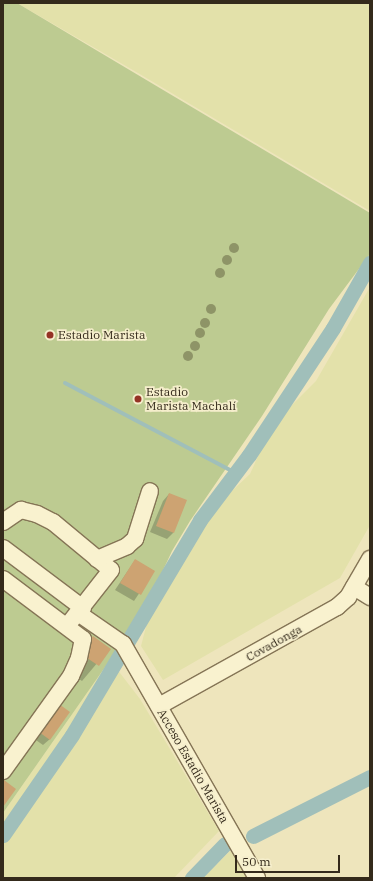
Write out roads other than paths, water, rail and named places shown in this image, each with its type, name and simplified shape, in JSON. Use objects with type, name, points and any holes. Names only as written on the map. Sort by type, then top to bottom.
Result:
[{"type":"street","points":[[97,559],[127,546],[136,539],[150,491]]},
{"type":"street","points":[[3,522],[21,510],[37,514],[53,522],[111,570],[68,626]]},
{"type":"street","name":"Acceso Estadio Marista","points":[[3,548],[123,644],[257,878]]},
{"type":"street","name":"Covadonga","points":[[159,706],[337,607],[354,587],[370,560]]},
{"type":"street","points":[[3,579],[84,638],[79,658],[71,676],[3,771]]},
{"type":"street","points":[[354,587],[370,597]]},
{"type":"waterway","points":[[3,835],[72,735],[200,520],[249,455],[333,328],[370,263]]},
{"type":"waterway","points":[[65,383],[236,473]]},
{"type":"waterway","points":[[253,836],[370,777]]},
{"type":"waterway","points":[[192,878],[225,844]]},
{"type":"place","name":"Estadio Marista","points":[[50,335]]},
{"type":"place","name":"Estadio Marista Machalí","points":[[138,399]]}]
